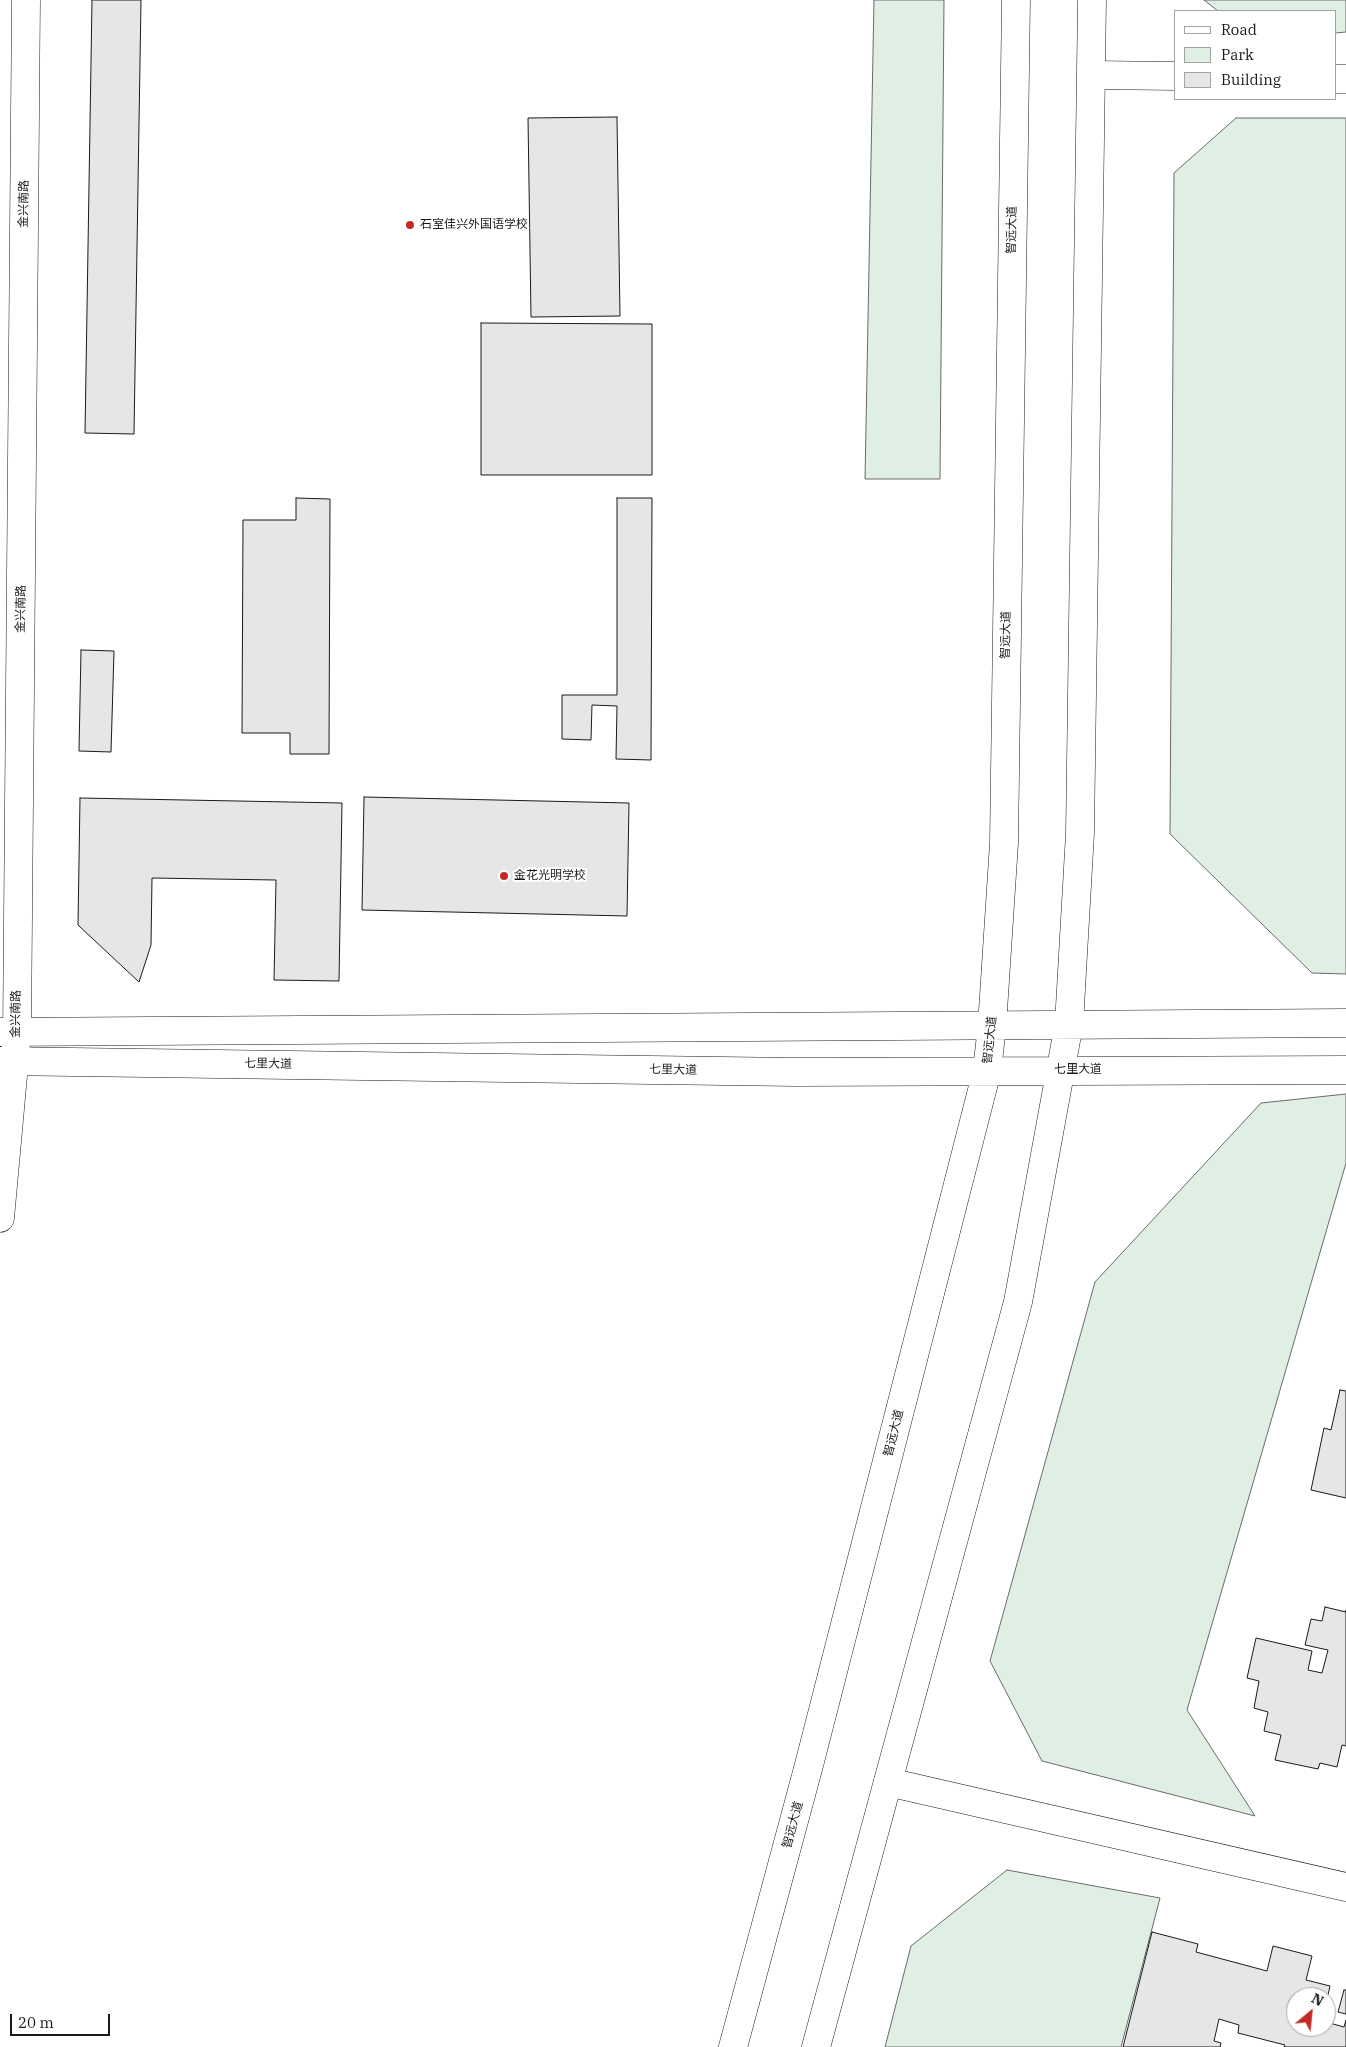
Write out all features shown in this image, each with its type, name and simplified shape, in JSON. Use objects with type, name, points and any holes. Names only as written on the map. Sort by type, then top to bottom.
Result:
[{"type":"main road","points":[[14,0],[26,0]]},
{"type":"main road","name":"金兴南路","points":[[0,1218],[8,1032],[26,0]]},
{"type":"main road","name":"智远大道","points":[[733,2047],[809,1765],[987,1071],[992,1026],[1004,843],[1016,0]]},
{"type":"main road","points":[[816,2047],[1018,1302],[1069,1024],[1080,823],[1093,75],[1092,0]]},
{"type":"main road","points":[[1093,75],[1174,76]]},
{"type":"main road","points":[[8,1032],[1346,1023]]},
{"type":"main road","name":"七里大道","points":[[7,1061],[795,1072],[1346,1070]]},
{"type":"main road","points":[[888,1782],[1346,1887]]},
{"type":"green space","points":[[874,0],[944,0],[940,479],[865,479]]},
{"type":"green space","points":[[1204,0],[1346,0],[1346,32],[1336,33],[1336,10],[1217,10]]},
{"type":"green space","points":[[1236,118],[1346,118],[1346,974],[1312,973],[1170,834],[1174,173]]},
{"type":"green space","points":[[1346,1094],[1346,1163],[1187,1710],[1255,1816],[1042,1761],[990,1661],[1095,1282],[1261,1103]]},
{"type":"green space","points":[[1007,1870],[1160,1898],[1121,2047],[885,2047],[911,1946]]},
{"type":"building","points":[[92,0],[141,0],[134,434],[85,433]]},
{"type":"building","points":[[617,117],[620,316],[531,317],[528,118]]},
{"type":"building","points":[[481,323],[652,324],[652,475],[481,475]]},
{"type":"building","points":[[296,498],[330,499],[329,754],[290,754],[290,733],[242,733],[243,520],[296,520]]},
{"type":"building","points":[[617,498],[652,498],[651,760],[616,759],[617,706],[592,705],[591,740],[562,739],[562,695],[617,695]]},
{"type":"building","points":[[81,650],[114,651],[111,752],[79,751]]},
{"type":"building","points":[[364,797],[629,803],[627,916],[362,910]]},
{"type":"building","points":[[80,798],[342,803],[339,981],[274,980],[276,880],[152,878],[151,945],[139,982],[78,925]]},
{"type":"building","points":[[1340,1390],[1346,1391],[1346,1498],[1311,1490],[1324,1428],[1331,1430]]},
{"type":"building","points":[[1325,1607],[1346,1612],[1346,1746],[1342,1745],[1337,1767],[1320,1763],[1318,1769],[1275,1760],[1281,1735],[1264,1731],[1268,1712],[1254,1708],[1259,1681],[1247,1678],[1256,1638],[1312,1651],[1308,1670],[1322,1673],[1328,1650],[1305,1645],[1311,1619],[1322,1621]]},
{"type":"building","points":[[1152,1932],[1198,1944],[1196,1952],[1267,1971],[1273,1946],[1312,1956],[1306,1980],[1330,1987],[1286,1987],[1286,2037],[1336,2037],[1336,2025],[1344,2027],[1346,2020],[1346,2047],[1284,2047],[1285,2045],[1238,2033],[1239,2025],[1219,2019],[1214,2041],[1221,2043],[1220,2047],[1123,2047]]},
{"type":"building","points":[[1344,1990],[1346,1990],[1346,2014],[1338,2012]]},
{"type":"place","name":"石室佳兴外国语学校","points":[[410,225]]},
{"type":"place","name":"金花光明学校","points":[[504,876]]}]
